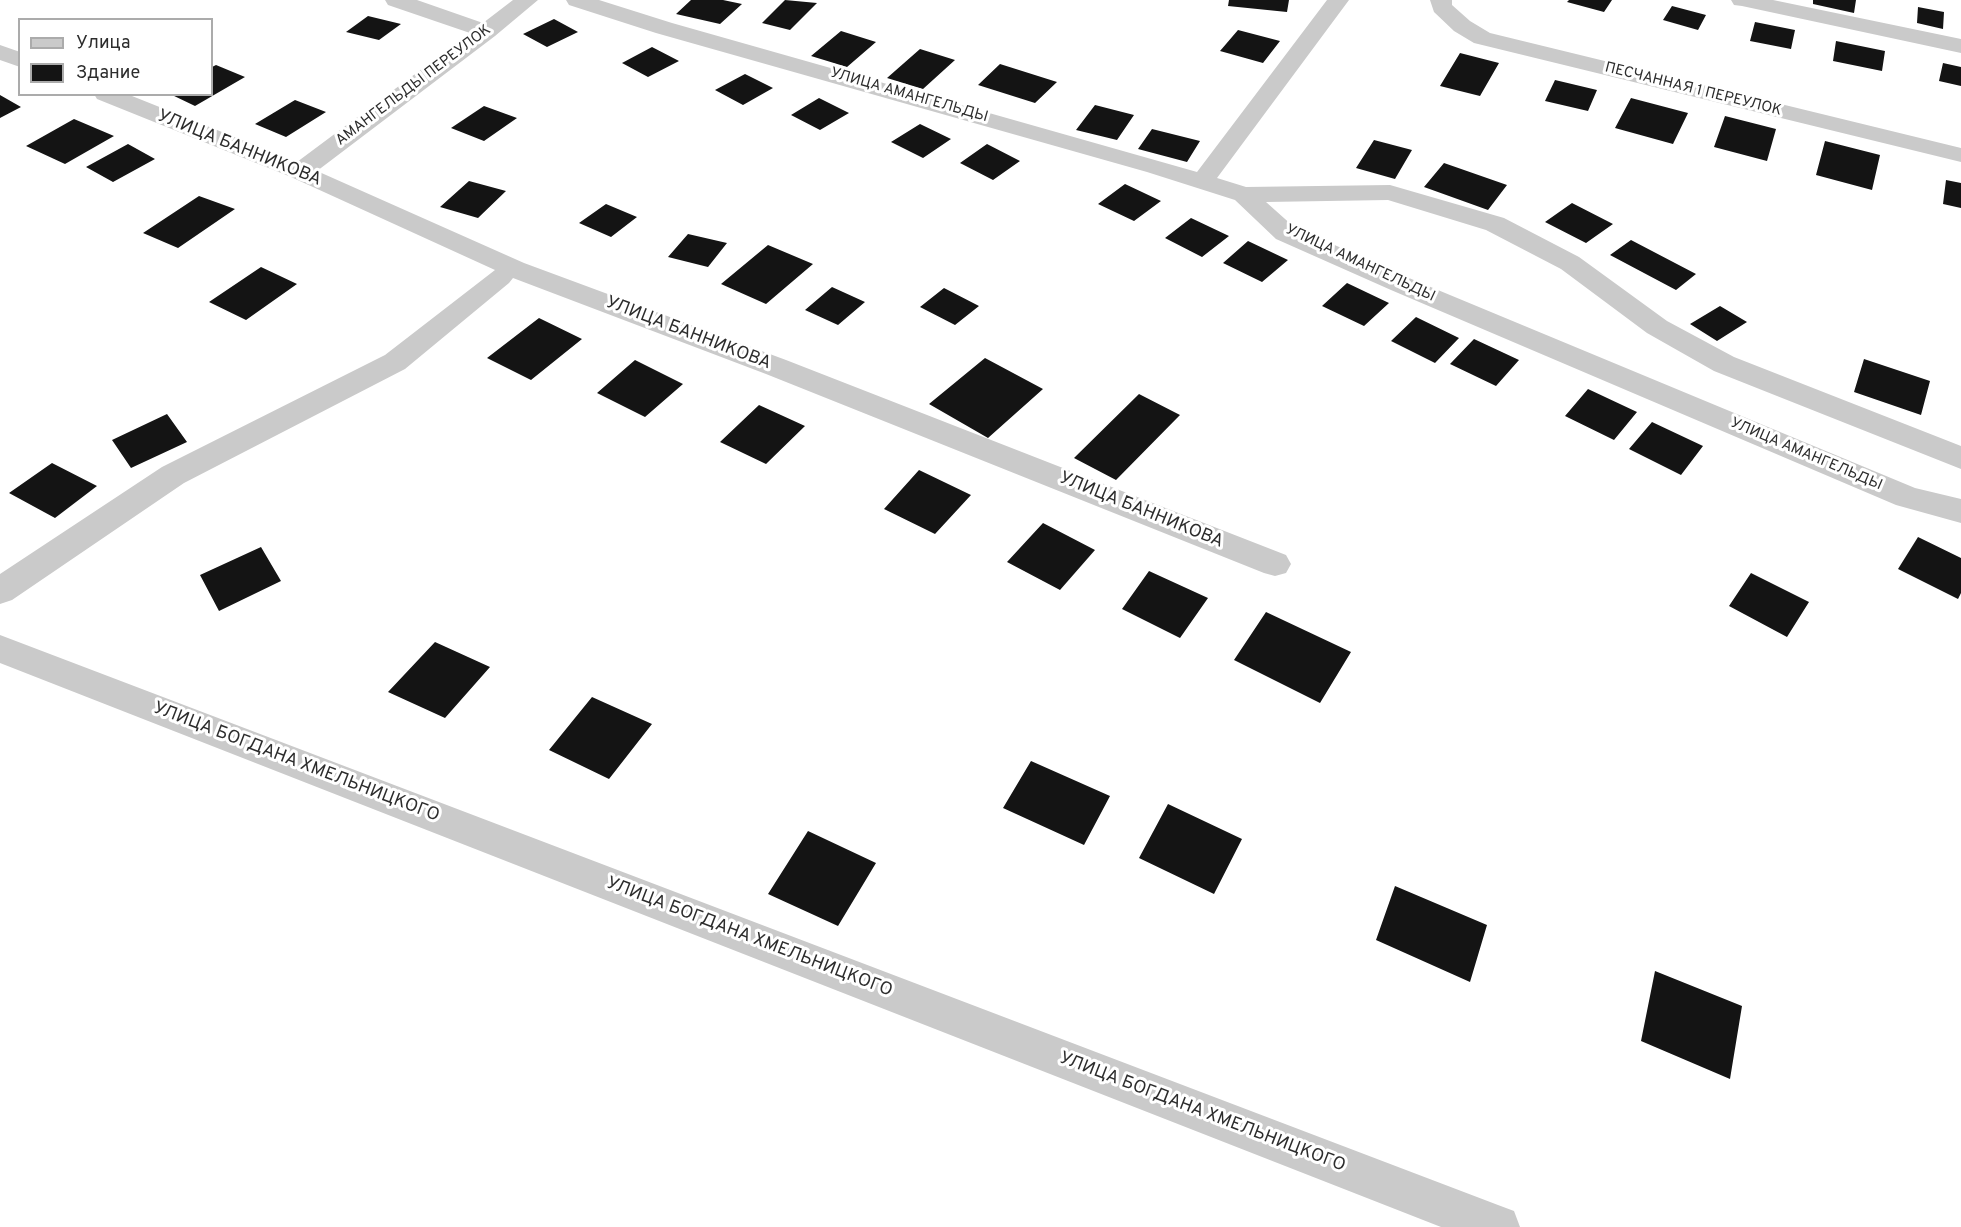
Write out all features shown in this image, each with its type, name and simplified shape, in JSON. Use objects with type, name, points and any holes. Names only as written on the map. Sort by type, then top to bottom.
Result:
[{"type":"street","points":[[396,0],[487,30]]},
{"type":"street","name":"АМАНГЕЛЬДЫ ПЕРЕУЛОК","points":[[300,172],[527,0]]},
{"type":"street","name":"УЛИЦА АМАНГЕЛЬДЫ","points":[[577,0],[664,28],[1156,167],[1244,195],[1285,233],[1400,284],[1907,497],[1961,511]]},
{"type":"street","points":[[1202,183],[1338,0]]},
{"type":"street","name":"ПЕСЧАННАЯ 1 ПЕРЕУЛОК","points":[[1442,0],[1442,7],[1482,38],[1961,155]]},
{"type":"street","points":[[1742,0],[1961,46]]},
{"type":"street","points":[[0,52],[18,59]]},
{"type":"street","name":"УЛИЦА БАННИКОВА","points":[[110,96],[300,172],[515,269],[776,367],[1275,564]]},
{"type":"street","points":[[1244,195],[1390,192],[1495,224],[1570,264],[1657,327],[1724,364],[1961,458]]},
{"type":"street","points":[[0,591],[173,475],[395,362],[500,277]]},
{"type":"street","name":"УЛИЦА БОГДАНА ХМЕЛЬНИЦКОГО","points":[[0,649],[1498,1227]]},
{"type":"building","points":[[691,0],[723,0],[742,4],[720,24],[676,14]]},
{"type":"building","points":[[785,0],[817,3],[790,30],[762,23]]},
{"type":"building","points":[[1229,0],[1289,0],[1287,12],[1228,6]]},
{"type":"building","points":[[1569,0],[1612,0],[1604,12],[1567,2]]},
{"type":"building","points":[[1813,0],[1856,0],[1854,13],[1813,4]]},
{"type":"building","points":[[1672,6],[1706,15],[1698,30],[1663,20]]},
{"type":"building","points":[[1918,7],[1944,12],[1943,29],[1917,23]]},
{"type":"building","points":[[368,16],[401,24],[379,40],[346,32]]},
{"type":"building","points":[[554,19],[578,32],[547,47],[523,34]]},
{"type":"building","points":[[1755,22],[1795,30],[1791,49],[1750,41]]},
{"type":"building","points":[[1238,30],[1280,41],[1263,63],[1220,51]]},
{"type":"building","points":[[841,31],[876,42],[847,67],[811,56]]},
{"type":"building","points":[[1836,41],[1885,51],[1882,71],[1833,61]]},
{"type":"building","points":[[652,47],[679,61],[648,77],[622,63]]},
{"type":"building","points":[[920,49],[955,60],[923,89],[887,78]]},
{"type":"building","points":[[1460,53],[1499,63],[1480,96],[1440,86]]},
{"type":"building","points":[[1943,63],[1961,67],[1961,86],[1939,81]]},
{"type":"building","points":[[1000,64],[1057,82],[1035,103],[978,85]]},
{"type":"building","points":[[216,65],[245,77],[213,96],[213,66]]},
{"type":"building","points":[[745,74],[773,88],[743,105],[715,90]]},
{"type":"building","points":[[1555,80],[1597,90],[1588,111],[1545,101]]},
{"type":"building","points":[[0,95],[21,107],[0,118]]},
{"type":"building","points":[[174,96],[212,96],[195,106]]},
{"type":"building","points":[[819,98],[849,113],[820,130],[791,115]]},
{"type":"building","points":[[1631,98],[1688,113],[1673,144],[1615,128]]},
{"type":"building","points":[[295,100],[326,112],[286,137],[255,124]]},
{"type":"building","points":[[1095,105],[1134,115],[1117,140],[1076,130]]},
{"type":"building","points":[[484,106],[517,118],[484,141],[451,128]]},
{"type":"building","points":[[1725,116],[1776,129],[1767,161],[1714,147]]},
{"type":"building","points":[[74,119],[114,136],[65,164],[26,146]]},
{"type":"building","points":[[920,124],[951,139],[923,158],[891,142]]},
{"type":"building","points":[[1152,129],[1200,141],[1187,162],[1138,149]]},
{"type":"building","points":[[1374,140],[1412,150],[1395,179],[1356,168]]},
{"type":"building","points":[[1825,141],[1880,155],[1872,190],[1816,175]]},
{"type":"building","points":[[128,144],[155,159],[113,182],[86,167]]},
{"type":"building","points":[[987,144],[1020,161],[993,180],[960,163]]},
{"type":"building","points":[[1444,163],[1507,185],[1488,210],[1424,187]]},
{"type":"building","points":[[1946,180],[1961,183],[1961,208],[1943,204]]},
{"type":"building","points":[[469,181],[506,191],[478,218],[440,207]]},
{"type":"building","points":[[1125,184],[1161,201],[1134,221],[1098,204]]},
{"type":"building","points":[[199,196],[235,209],[178,248],[143,233]]},
{"type":"building","points":[[1572,203],[1613,224],[1586,243],[1545,222]]},
{"type":"building","points":[[606,204],[637,217],[611,237],[579,223]]},
{"type":"building","points":[[1191,218],[1229,236],[1202,257],[1165,238]]},
{"type":"building","points":[[688,234],[727,243],[708,267],[668,257]]},
{"type":"building","points":[[1631,240],[1696,274],[1676,290],[1610,255]]},
{"type":"building","points":[[1248,241],[1288,260],[1262,282],[1223,263]]},
{"type":"building","points":[[768,245],[813,264],[766,304],[721,284]]},
{"type":"building","points":[[261,267],[297,284],[246,320],[209,302]]},
{"type":"building","points":[[1347,283],[1389,303],[1364,326],[1322,306]]},
{"type":"building","points":[[832,287],[865,302],[838,325],[805,310]]},
{"type":"building","points":[[944,288],[979,306],[955,325],[920,307]]},
{"type":"building","points":[[1720,306],[1747,322],[1717,341],[1690,324]]},
{"type":"building","points":[[1416,317],[1459,338],[1435,363],[1391,341]]},
{"type":"building","points":[[539,318],[582,339],[531,380],[487,358]]},
{"type":"building","points":[[1474,339],[1519,360],[1496,386],[1450,364]]},
{"type":"building","points":[[985,358],[1043,389],[988,438],[929,404]]},
{"type":"building","points":[[1864,359],[1930,381],[1921,415],[1854,392]]},
{"type":"building","points":[[635,360],[683,384],[645,417],[597,393]]},
{"type":"building","points":[[1588,389],[1637,412],[1614,440],[1565,416]]},
{"type":"building","points":[[1139,394],[1180,415],[1116,480],[1074,458]]},
{"type":"building","points":[[759,405],[805,426],[766,464],[720,442]]},
{"type":"building","points":[[167,414],[187,442],[131,468],[112,440]]},
{"type":"building","points":[[1652,422],[1703,446],[1681,475],[1629,449]]},
{"type":"building","points":[[52,463],[97,486],[55,518],[9,493]]},
{"type":"building","points":[[919,470],[971,495],[935,534],[884,509]]},
{"type":"building","points":[[1043,523],[1095,550],[1060,590],[1007,562]]},
{"type":"building","points":[[1918,537],[1961,558],[1961,593],[1958,599],[1898,569]]},
{"type":"building","points":[[261,547],[281,581],[219,611],[200,575]]},
{"type":"building","points":[[1149,571],[1208,598],[1180,638],[1122,609]]},
{"type":"building","points":[[1751,573],[1809,602],[1787,637],[1729,606]]},
{"type":"building","points":[[1266,612],[1351,652],[1320,703],[1234,660]]},
{"type":"building","points":[[435,642],[490,667],[445,718],[388,692]]},
{"type":"building","points":[[592,697],[652,724],[609,779],[549,750]]},
{"type":"building","points":[[1031,761],[1110,796],[1084,845],[1003,808]]},
{"type":"building","points":[[1168,804],[1242,839],[1214,894],[1139,858]]},
{"type":"building","points":[[808,831],[876,863],[838,926],[768,894]]},
{"type":"building","points":[[1395,886],[1487,925],[1470,982],[1376,940]]},
{"type":"building","points":[[1655,971],[1742,1006],[1730,1079],[1641,1041]]}]
